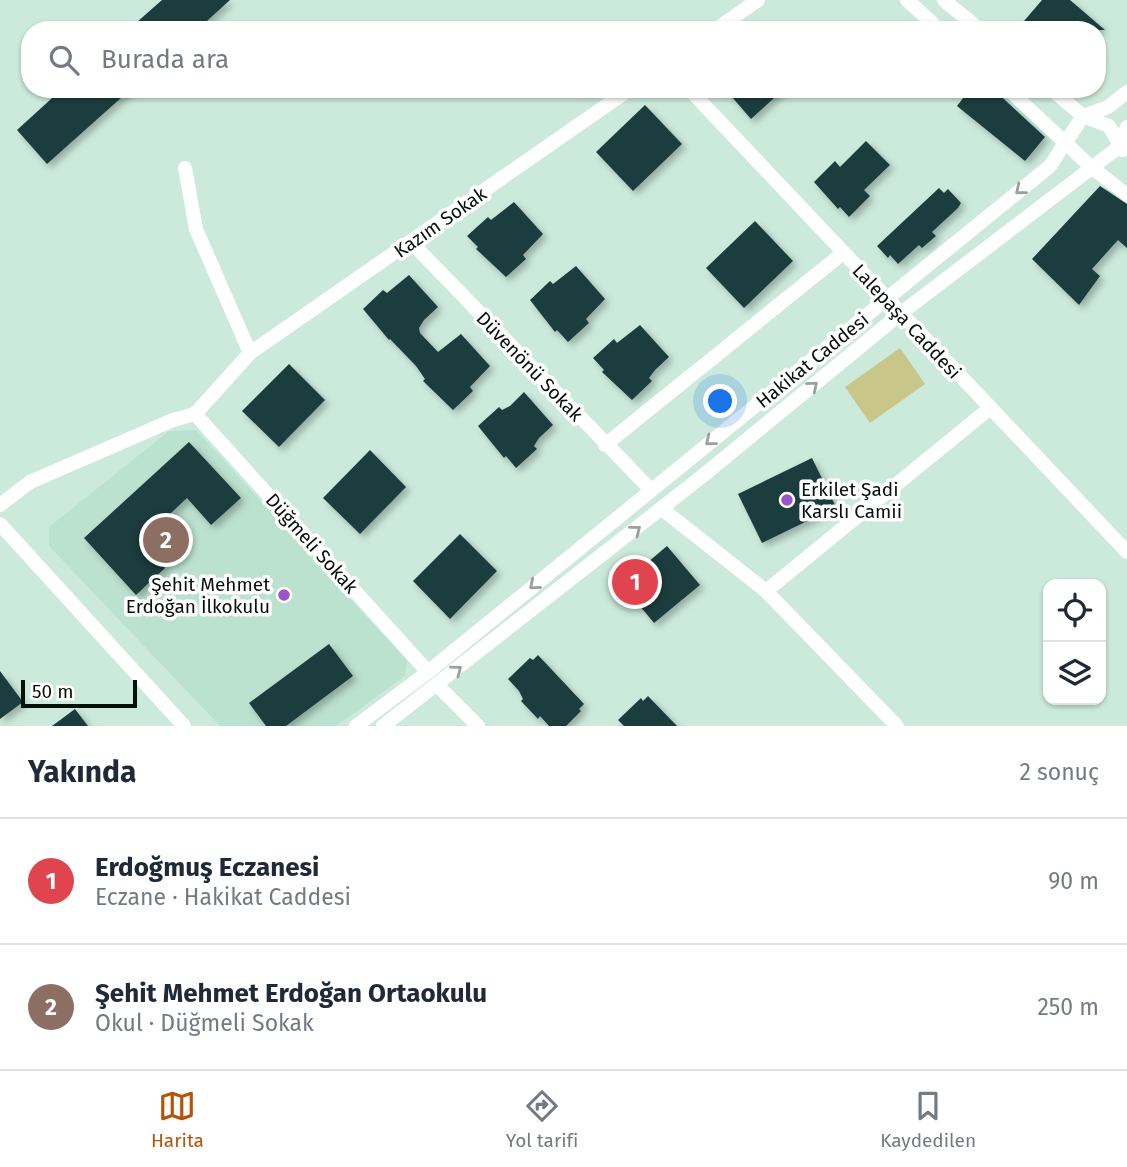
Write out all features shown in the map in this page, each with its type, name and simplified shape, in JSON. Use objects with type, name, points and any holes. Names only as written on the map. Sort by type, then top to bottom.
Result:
[{"type":"street","points":[[728,21],[758,0]]},
{"type":"street","points":[[907,0],[930,21]]},
{"type":"street","points":[[944,0],[969,21]]},
{"type":"street","points":[[1083,116],[1108,107],[1127,92]]},
{"type":"street","name":"Kazım Sokak","points":[[195,414],[250,353],[617,98]]},
{"type":"street","name":"Lalepaşa Caddesi","points":[[697,98],[1127,552]]},
{"type":"street","points":[[1018,98],[1091,167],[1127,195]]},
{"type":"street","points":[[1062,98],[1083,116],[1109,126],[1123,150]]},
{"type":"street","name":"Hakikat Caddesi","points":[[356,726],[428,672],[1049,166],[1083,116]]},
{"type":"street","points":[[1123,150],[1127,127]]},
{"type":"street","name":"Hakikat Caddesi","points":[[383,726],[662,509],[900,314],[1091,167],[1123,150]]},
{"type":"street","points":[[185,168],[196,229],[250,353]]},
{"type":"street","name":"Düvenönü Sokak","points":[[411,242],[650,489]]},
{"type":"street","points":[[605,445],[843,253]]},
{"type":"street","points":[[766,591],[990,408]]},
{"type":"street","points":[[0,505],[30,482],[173,420],[195,414]]},
{"type":"street","name":"Düğmeli Sokak","points":[[195,414],[428,672]]},
{"type":"street","points":[[662,509],[766,591],[897,726]]},
{"type":"street","points":[[0,524],[184,726]]},
{"type":"street","points":[[436,685],[478,726]]},
{"type":"shaded area","points":[[900,348],[925,384],[870,423],[845,387]]},
{"type":"shaded area","points":[[196,430],[407,661],[405,676],[336,726],[220,726],[49,546],[49,527],[169,431]]},
{"type":"building","points":[[162,0],[230,0],[207,21],[138,21]]},
{"type":"building","points":[[1042,0],[1070,0],[1094,21],[1024,21]]},
{"type":"building","points":[[52,98],[121,98],[47,164],[17,130]]},
{"type":"building","points":[[733,98],[774,98],[751,119]]},
{"type":"building","points":[[963,98],[1003,98],[1045,137],[1025,161],[957,106]]},
{"type":"building","points":[[645,105],[682,144],[633,191],[596,152]]},
{"type":"building","points":[[866,141],[890,165],[864,190],[870,196],[849,217],[840,207],[838,209],[814,182],[835,161],[840,167]]},
{"type":"building","points":[[1100,186],[1127,204],[1127,248],[1118,240],[1092,269],[1100,276],[1079,305],[1032,259]]},
{"type":"building","points":[[939,188],[944,193],[948,189],[961,203],[958,208],[932,232],[936,236],[922,248],[919,245],[898,264],[890,255],[888,258],[877,246]]},
{"type":"building","points":[[514,202],[543,234],[523,255],[526,259],[506,277],[476,249],[478,247],[467,236],[488,217],[491,220]]},
{"type":"building","points":[[755,221],[793,261],[744,308],[706,268]]},
{"type":"building","points":[[576,266],[605,299],[586,319],[589,323],[568,342],[557,330],[555,332],[530,300],[550,281],[553,284]]},
{"type":"building","points":[[409,275],[438,307],[424,320],[419,328],[420,333],[438,352],[461,334],[490,366],[470,387],[473,391],[453,410],[423,381],[425,379],[416,366],[363,309],[383,290],[387,293]]},
{"type":"building","points":[[640,325],[669,357],[649,378],[652,381],[632,400],[602,372],[604,370],[593,358],[614,339],[617,343]]},
{"type":"building","points":[[289,364],[325,400],[279,447],[242,411]]},
{"type":"building","points":[[524,392],[553,425],[539,438],[534,446],[537,449],[516,468],[506,456],[504,458],[478,426],[499,407],[502,410],[510,406]]},
{"type":"building","points":[[189,442],[241,498],[211,525],[187,498],[141,541],[165,568],[136,595],[84,538]]},
{"type":"building","points":[[370,450],[406,487],[360,534],[323,498]]},
{"type":"building","name":"Erkilet Şadi Karslı Camii","points":[[812,458],[836,507],[762,543],[738,494]]},
{"type":"building","points":[[460,534],[497,571],[450,619],[413,581]]},
{"type":"building","points":[[667,546],[700,585],[654,623],[622,584]]},
{"type":"building","points":[[329,644],[353,676],[286,726],[266,726],[249,703]]},
{"type":"building","points":[[538,655],[584,704],[579,709],[581,711],[566,726],[549,726],[540,716],[538,719],[521,701],[523,699],[519,691],[508,679],[530,658],[533,660]]},
{"type":"building","points":[[0,671],[23,702],[0,719]]},
{"type":"building","points":[[648,696],[677,726],[624,726],[618,720],[641,698],[643,701]]},
{"type":"building","points":[[75,709],[88,726],[52,726]]},
{"type":"place","name":"Erkilet Şadi Karslı Camii","points":[[787,500]]},
{"type":"place","name":"Şehit Mehmet Erdoğan Ortaokulu","points":[[166,540]]},
{"type":"place","name":"Erdoğmuş Eczanesi","points":[[635,582]]},
{"type":"place","name":"Şehit Mehmet Erdoğan İlkokulu","points":[[284,595]]}]
